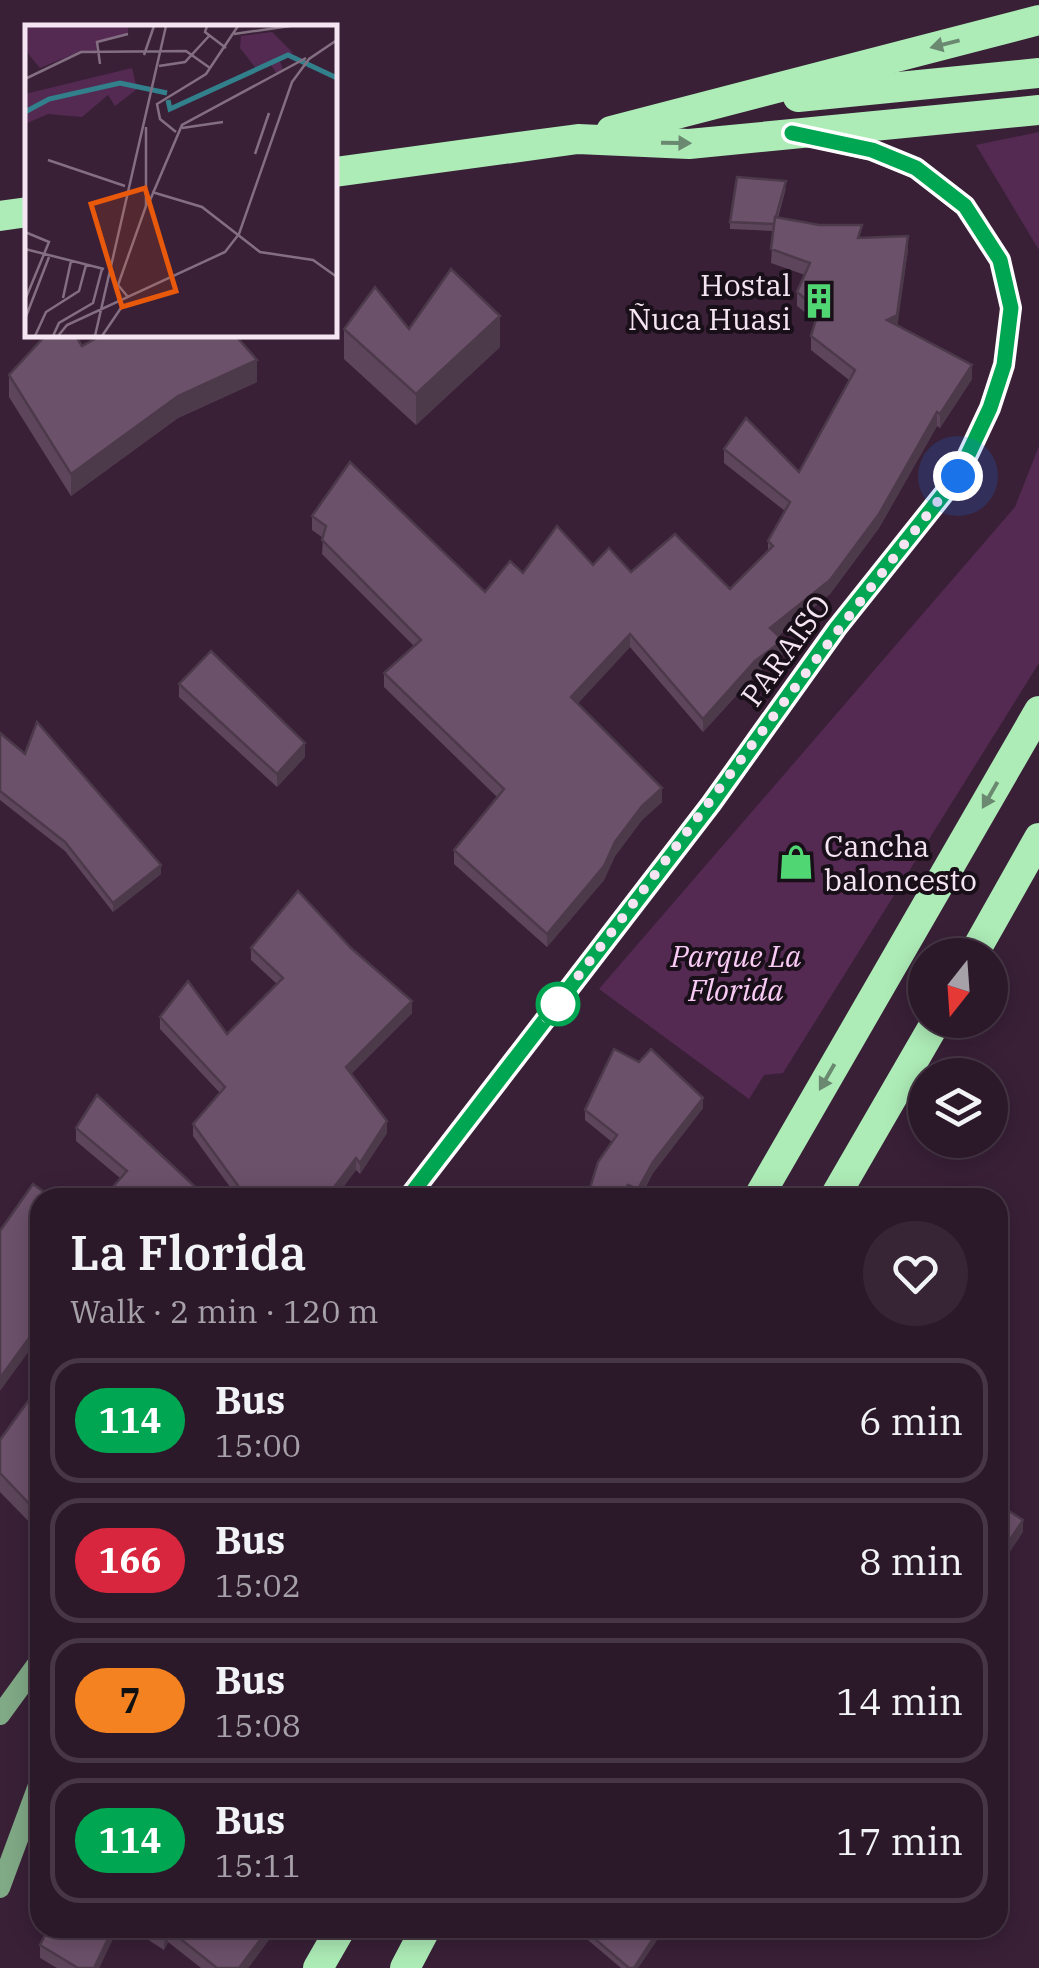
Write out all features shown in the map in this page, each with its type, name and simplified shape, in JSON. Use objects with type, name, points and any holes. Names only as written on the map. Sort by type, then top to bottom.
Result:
[{"type":"highway","points":[[338,172],[578,139],[1039,20]]},
{"type":"highway","points":[[703,106],[1039,74]]},
{"type":"highway","points":[[578,139],[689,144],[1039,110]]},
{"type":"highway","points":[[0,216],[25,212]]},
{"type":"highway","points":[[764,1188],[1039,711]]},
{"type":"highway","points":[[983,938],[1039,838]]},
{"type":"highway","points":[[840,1188],[927,1038]]},
{"type":"highway","points":[[318,1968],[335,1938]]},
{"type":"highway","points":[[404,1968],[420,1938]]},
{"type":"main road","name":"PARAISO","points":[[416,1188],[711,804],[836,629],[958,476],[990,408],[1004,365],[1011,308],[1000,260],[965,206],[916,168],[872,150],[792,133]]},
{"type":"main road","points":[[0,1714],[30,1674]]},
{"type":"main road","points":[[0,1888],[30,1807]]},
{"type":"green space","points":[[1039,132],[1039,250],[976,145]]},
{"type":"green space","name":"Parque La Florida","points":[[1039,446],[1039,663],[783,1073],[764,1075],[749,1099],[599,989],[1015,507]]},
{"type":"building","points":[[737,177],[786,181],[774,224],[730,222]]},
{"type":"building","points":[[775,217],[819,225],[862,225],[858,238],[908,236],[897,315],[887,320],[972,365],[940,414],[937,412],[879,514],[830,580],[770,628],[783,640],[755,661],[703,719],[630,634],[571,697],[662,788],[642,806],[615,842],[604,866],[547,934],[454,850],[504,789],[384,673],[421,640],[322,540],[326,526],[312,516],[350,462],[485,592],[510,561],[523,573],[557,526],[593,565],[609,548],[631,572],[675,534],[730,589],[773,546],[768,541],[790,502],[724,449],[746,418],[799,472],[855,370],[811,336],[819,310],[797,292],[810,263],[771,249]]},
{"type":"building","points":[[451,269],[500,316],[416,394],[344,329],[375,287],[409,329]]},
{"type":"building","points":[[43,338],[77,338],[82,346],[97,338],[238,338],[257,360],[178,396],[71,474],[9,375]]},
{"type":"building","points":[[211,651],[305,743],[277,774],[179,684]]},
{"type":"building","points":[[37,722],[161,865],[113,903],[65,842],[0,791],[0,733],[25,754]]},
{"type":"building","points":[[298,891],[351,948],[412,1001],[346,1067],[387,1121],[360,1163],[356,1158],[334,1188],[240,1188],[193,1124],[225,1087],[160,1017],[188,981],[227,1034],[283,978],[251,948]]},
{"type":"building","points":[[614,1049],[639,1062],[651,1049],[703,1098],[653,1162],[639,1188],[590,1188],[598,1162],[617,1135],[585,1110]]},
{"type":"building","points":[[97,1095],[196,1188],[112,1188],[127,1171],[76,1128]]},
{"type":"building","points":[[30,1188],[30,1337],[0,1378],[0,1231]]},
{"type":"building","points":[[30,1399],[30,1504],[0,1473],[0,1440]]},
{"type":"building","points":[[1008,1510],[1023,1520],[1008,1543]]},
{"type":"building","points":[[44,1938],[108,1938],[94,1968],[78,1968],[40,1945]]},
{"type":"building","points":[[179,1938],[262,1938],[239,1968],[217,1968]]},
{"type":"building","points":[[594,1938],[654,1938],[634,1968]]},
{"type":"bus line","name":"114","points":[[416,1188],[711,804],[836,629],[958,476],[990,408],[1004,365],[1011,308],[1000,260],[965,206],[916,168],[872,150],[792,133]]},
{"type":"place","name":"Hostal Ñuca Huasi","points":[[819,301]]},
{"type":"place","name":"Cancha baloncesto","points":[[796,862]]},
{"type":"route","points":[[558,1004],[546,1018],[711,804],[836,629],[958,476]]}]
